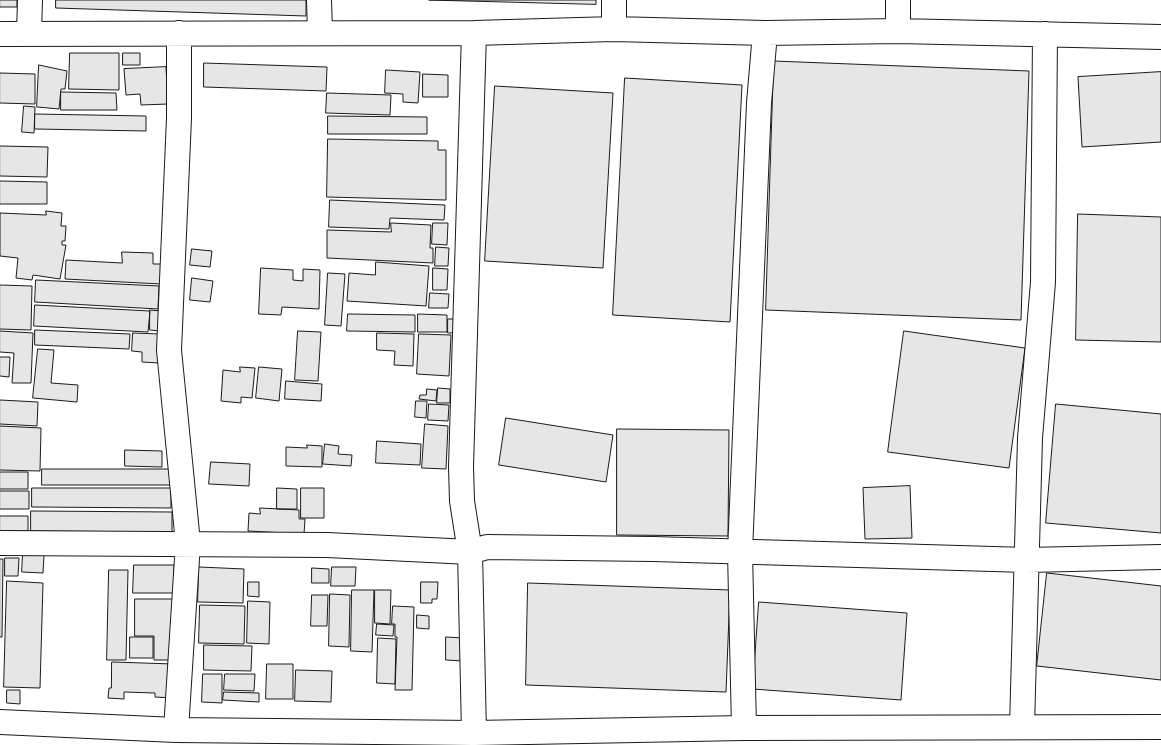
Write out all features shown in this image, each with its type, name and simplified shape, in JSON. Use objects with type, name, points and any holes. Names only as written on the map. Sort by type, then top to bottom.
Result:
[{"type":"street","points":[[29,34],[30,0]]},
{"type":"street","points":[[319,0],[320,32]]},
{"type":"street","points":[[614,0],[614,29]]},
{"type":"street","points":[[898,0],[898,31]]},
{"type":"street","points":[[0,34],[474,33],[614,29],[765,33],[898,31],[1161,37]]},
{"type":"street","points":[[162,735],[188,543],[169,350],[170,290],[179,118],[179,33]]},
{"type":"street","points":[[474,33],[461,467],[462,501],[470,552],[474,733]]},
{"type":"street","points":[[744,728],[740,552],[758,103],[765,33]]},
{"type":"street","points":[[1022,727],[1030,438],[1043,282],[1045,34]]},
{"type":"street","points":[[0,543],[327,545],[470,552],[497,548],[740,552],[1027,560],[1161,557]]},
{"type":"street","points":[[0,722],[162,735],[284,738],[744,728],[1161,727]]},
{"type":"building","points":[[0,0],[17,0],[17,7],[0,7]]},
{"type":"building","points":[[56,0],[306,0],[306,16],[56,8]]},
{"type":"building","points":[[429,0],[596,0],[596,4]]},
{"type":"building","points":[[70,53],[119,53],[119,90],[69,89]]},
{"type":"building","points":[[123,53],[140,53],[140,65],[123,65]]},
{"type":"building","points":[[774,61],[1029,71],[1021,320],[766,310]]},
{"type":"building","points":[[204,63],[327,67],[326,91],[204,87]]},
{"type":"building","points":[[39,65],[67,71],[65,89],[61,89],[59,109],[37,107]]},
{"type":"building","points":[[166,67],[168,104],[141,105],[140,94],[126,95],[124,69]]},
{"type":"building","points":[[386,70],[420,72],[418,103],[403,102],[403,94],[385,93]]},
{"type":"building","points":[[1161,72],[1161,142],[1082,147],[1078,77]]},
{"type":"building","points":[[0,73],[35,74],[35,104],[0,103]]},
{"type":"building","points":[[423,74],[448,75],[448,97],[423,97]]},
{"type":"building","points":[[625,78],[742,85],[730,322],[613,315]]},
{"type":"building","points":[[495,86],[613,93],[603,268],[485,261]]},
{"type":"building","points":[[61,92],[116,93],[117,110],[61,110]]},
{"type":"building","points":[[327,93],[391,95],[390,115],[326,113]]},
{"type":"building","points":[[24,106],[35,107],[34,133],[22,132]]},
{"type":"building","points":[[35,114],[146,116],[146,131],[35,129]]},
{"type":"building","points":[[328,116],[427,117],[427,134],[328,134]]},
{"type":"building","points":[[328,139],[438,141],[438,150],[446,150],[446,200],[327,197]]},
{"type":"building","points":[[0,146],[48,147],[47,177],[0,176]]},
{"type":"building","points":[[0,181],[47,182],[47,204],[0,204]]},
{"type":"building","points":[[330,200],[445,205],[444,220],[390,218],[389,229],[329,227]]},
{"type":"building","points":[[46,211],[62,213],[61,226],[66,226],[65,241],[62,241],[62,245],[66,245],[60,279],[33,275],[32,280],[16,278],[18,258],[0,256],[0,213],[46,215]]},
{"type":"building","points":[[1078,214],[1161,217],[1161,342],[1076,340]]},
{"type":"building","points":[[391,223],[431,225],[430,248],[433,248],[433,263],[327,258],[327,230],[391,232]]},
{"type":"building","points":[[433,223],[448,223],[447,245],[432,244]]},
{"type":"building","points":[[436,247],[449,248],[448,266],[435,266]]},
{"type":"building","points":[[192,249],[212,251],[210,267],[190,265]]},
{"type":"building","points":[[122,252],[153,253],[153,264],[162,264],[161,284],[65,279],[66,260],[122,263]]},
{"type":"building","points":[[376,262],[429,266],[426,306],[347,301],[349,273],[375,275]]},
{"type":"building","points":[[261,268],[293,270],[293,280],[303,281],[303,269],[320,270],[319,309],[282,307],[281,315],[259,314]]},
{"type":"building","points":[[433,268],[448,269],[447,290],[433,290]]},
{"type":"building","points":[[328,273],[345,274],[341,326],[325,325]]},
{"type":"building","points":[[192,278],[213,281],[210,302],[190,300]]},
{"type":"building","points":[[36,280],[159,286],[158,309],[35,302]]},
{"type":"building","points":[[0,285],[32,286],[31,330],[0,329]]},
{"type":"building","points":[[430,293],[449,294],[448,308],[429,308]]},
{"type":"building","points":[[35,305],[150,311],[148,332],[34,326]]},
{"type":"building","points":[[150,310],[161,311],[160,331],[150,330]]},
{"type":"building","points":[[348,314],[415,315],[415,332],[347,331]]},
{"type":"building","points":[[418,314],[447,315],[447,332],[418,332]]},
{"type":"building","points":[[448,319],[459,319],[459,333],[448,333]]},
{"type":"building","points":[[35,330],[130,334],[129,349],[35,345]]},
{"type":"building","points":[[0,331],[33,333],[31,383],[12,383],[14,353],[0,352]]},
{"type":"building","points":[[298,331],[321,332],[318,381],[295,380]]},
{"type":"building","points":[[904,331],[1025,348],[1009,468],[888,452]]},
{"type":"building","points":[[133,333],[160,334],[159,363],[142,362],[142,352],[132,351]]},
{"type":"building","points":[[377,333],[414,334],[413,366],[394,365],[395,351],[377,350]]},
{"type":"building","points":[[419,334],[451,335],[449,376],[417,374]]},
{"type":"building","points":[[38,349],[54,350],[51,383],[78,385],[77,402],[33,398]]},
{"type":"building","points":[[0,357],[10,357],[9,377],[0,376]]},
{"type":"building","points":[[240,367],[255,368],[252,398],[241,397],[241,403],[221,401],[223,370],[240,372]]},
{"type":"building","points":[[259,367],[282,369],[279,401],[256,398]]},
{"type":"building","points":[[286,381],[322,384],[321,401],[285,399]]},
{"type":"building","points":[[438,388],[450,389],[450,403],[437,403]]},
{"type":"building","points":[[427,389],[437,390],[436,401],[419,399],[420,395],[426,395]]},
{"type":"building","points":[[0,400],[38,402],[37,426],[0,424]]},
{"type":"building","points":[[416,401],[427,401],[426,418],[415,417]]},
{"type":"building","points":[[429,404],[449,405],[448,421],[428,420]]},
{"type":"building","points":[[1056,404],[1161,414],[1161,533],[1046,523]]},
{"type":"building","points":[[506,418],[613,435],[606,482],[499,465]]},
{"type":"building","points":[[425,424],[448,426],[446,469],[422,468]]},
{"type":"building","points":[[0,426],[41,428],[40,471],[0,470]]},
{"type":"building","points":[[617,429],[729,430],[728,536],[617,535]]},
{"type":"building","points":[[377,441],[421,444],[420,465],[376,463]]},
{"type":"building","points":[[325,444],[339,446],[338,454],[352,455],[351,466],[323,464]]},
{"type":"building","points":[[307,445],[322,446],[322,467],[286,466],[286,447],[307,448]]},
{"type":"building","points":[[125,450],[162,451],[162,467],[125,466]]},
{"type":"building","points":[[211,462],[250,464],[249,486],[209,484]]},
{"type":"building","points":[[42,469],[171,469],[171,485],[42,485]]},
{"type":"building","points":[[0,472],[28,472],[28,489],[0,489]]},
{"type":"building","points":[[910,486],[912,538],[865,539],[863,488]]},
{"type":"building","points":[[32,488],[171,488],[171,508],[32,507]]},
{"type":"building","points":[[277,488],[297,489],[297,509],[277,509]]},
{"type":"building","points":[[301,488],[324,488],[324,518],[301,518]]},
{"type":"building","points":[[0,491],[29,491],[29,509],[0,509]]},
{"type":"building","points":[[260,508],[299,510],[299,519],[305,519],[304,534],[248,531],[249,513],[260,514]]},
{"type":"building","points":[[31,511],[172,512],[172,532],[31,531]]},
{"type":"building","points":[[0,516],[28,516],[28,531],[0,531]]},
{"type":"building","points":[[23,554],[44,555],[43,573],[22,572]]},
{"type":"building","points":[[5,558],[19,558],[18,576],[5,576]]},
{"type":"building","points":[[0,559],[3,559],[2,637],[0,637]]},
{"type":"building","points":[[134,565],[174,565],[175,593],[133,593]]},
{"type":"building","points":[[199,567],[244,569],[243,603],[198,602]]},
{"type":"building","points":[[332,567],[356,567],[355,586],[331,586]]},
{"type":"building","points":[[312,568],[329,569],[329,583],[312,583]]},
{"type":"building","points":[[109,570],[128,570],[126,660],[107,660]]},
{"type":"building","points":[[1047,573],[1161,586],[1161,680],[1037,666]]},
{"type":"building","points":[[7,581],[43,583],[40,688],[4,687]]},
{"type":"building","points":[[248,582],[259,582],[259,597],[248,596]]},
{"type":"building","points":[[421,582],[438,582],[437,599],[432,599],[432,603],[421,603]]},
{"type":"building","points":[[528,583],[730,590],[726,692],[526,685]]},
{"type":"building","points":[[352,590],[374,590],[372,652],[351,651]]},
{"type":"building","points":[[375,590],[391,590],[390,624],[375,623]]},
{"type":"building","points":[[330,594],[350,595],[349,647],[329,646]]},
{"type":"building","points":[[312,595],[328,595],[327,626],[311,626]]},
{"type":"building","points":[[135,599],[174,599],[175,660],[154,660],[154,636],[135,636]]},
{"type":"building","points":[[248,601],[270,602],[269,644],[247,643]]},
{"type":"building","points":[[759,602],[907,613],[901,700],[753,689]]},
{"type":"building","points":[[200,605],[245,606],[244,644],[199,643]]},
{"type":"building","points":[[393,606],[414,607],[412,690],[395,690],[397,637],[395,637],[395,624],[392,624]]},
{"type":"building","points":[[417,615],[429,616],[429,629],[417,628]]},
{"type":"building","points":[[377,624],[394,625],[393,636],[376,635]]},
{"type":"building","points":[[130,637],[153,637],[153,658],[130,658]]},
{"type":"building","points":[[446,637],[463,638],[463,661],[446,660]]},
{"type":"building","points":[[378,638],[396,639],[395,684],[377,683]]},
{"type":"building","points":[[204,645],[252,646],[251,671],[204,670]]},
{"type":"building","points":[[112,662],[174,664],[173,698],[155,697],[155,693],[124,692],[124,699],[108,698],[109,688],[111,688]]},
{"type":"building","points":[[267,664],[293,664],[293,699],[266,699]]},
{"type":"building","points":[[296,670],[332,671],[331,702],[295,701]]},
{"type":"building","points":[[203,674],[222,674],[222,703],[202,702]]},
{"type":"building","points":[[225,674],[255,674],[254,691],[224,690]]},
{"type":"building","points":[[7,690],[20,690],[20,704],[7,703]]},
{"type":"building","points":[[224,692],[259,693],[259,702],[223,700]]}]
